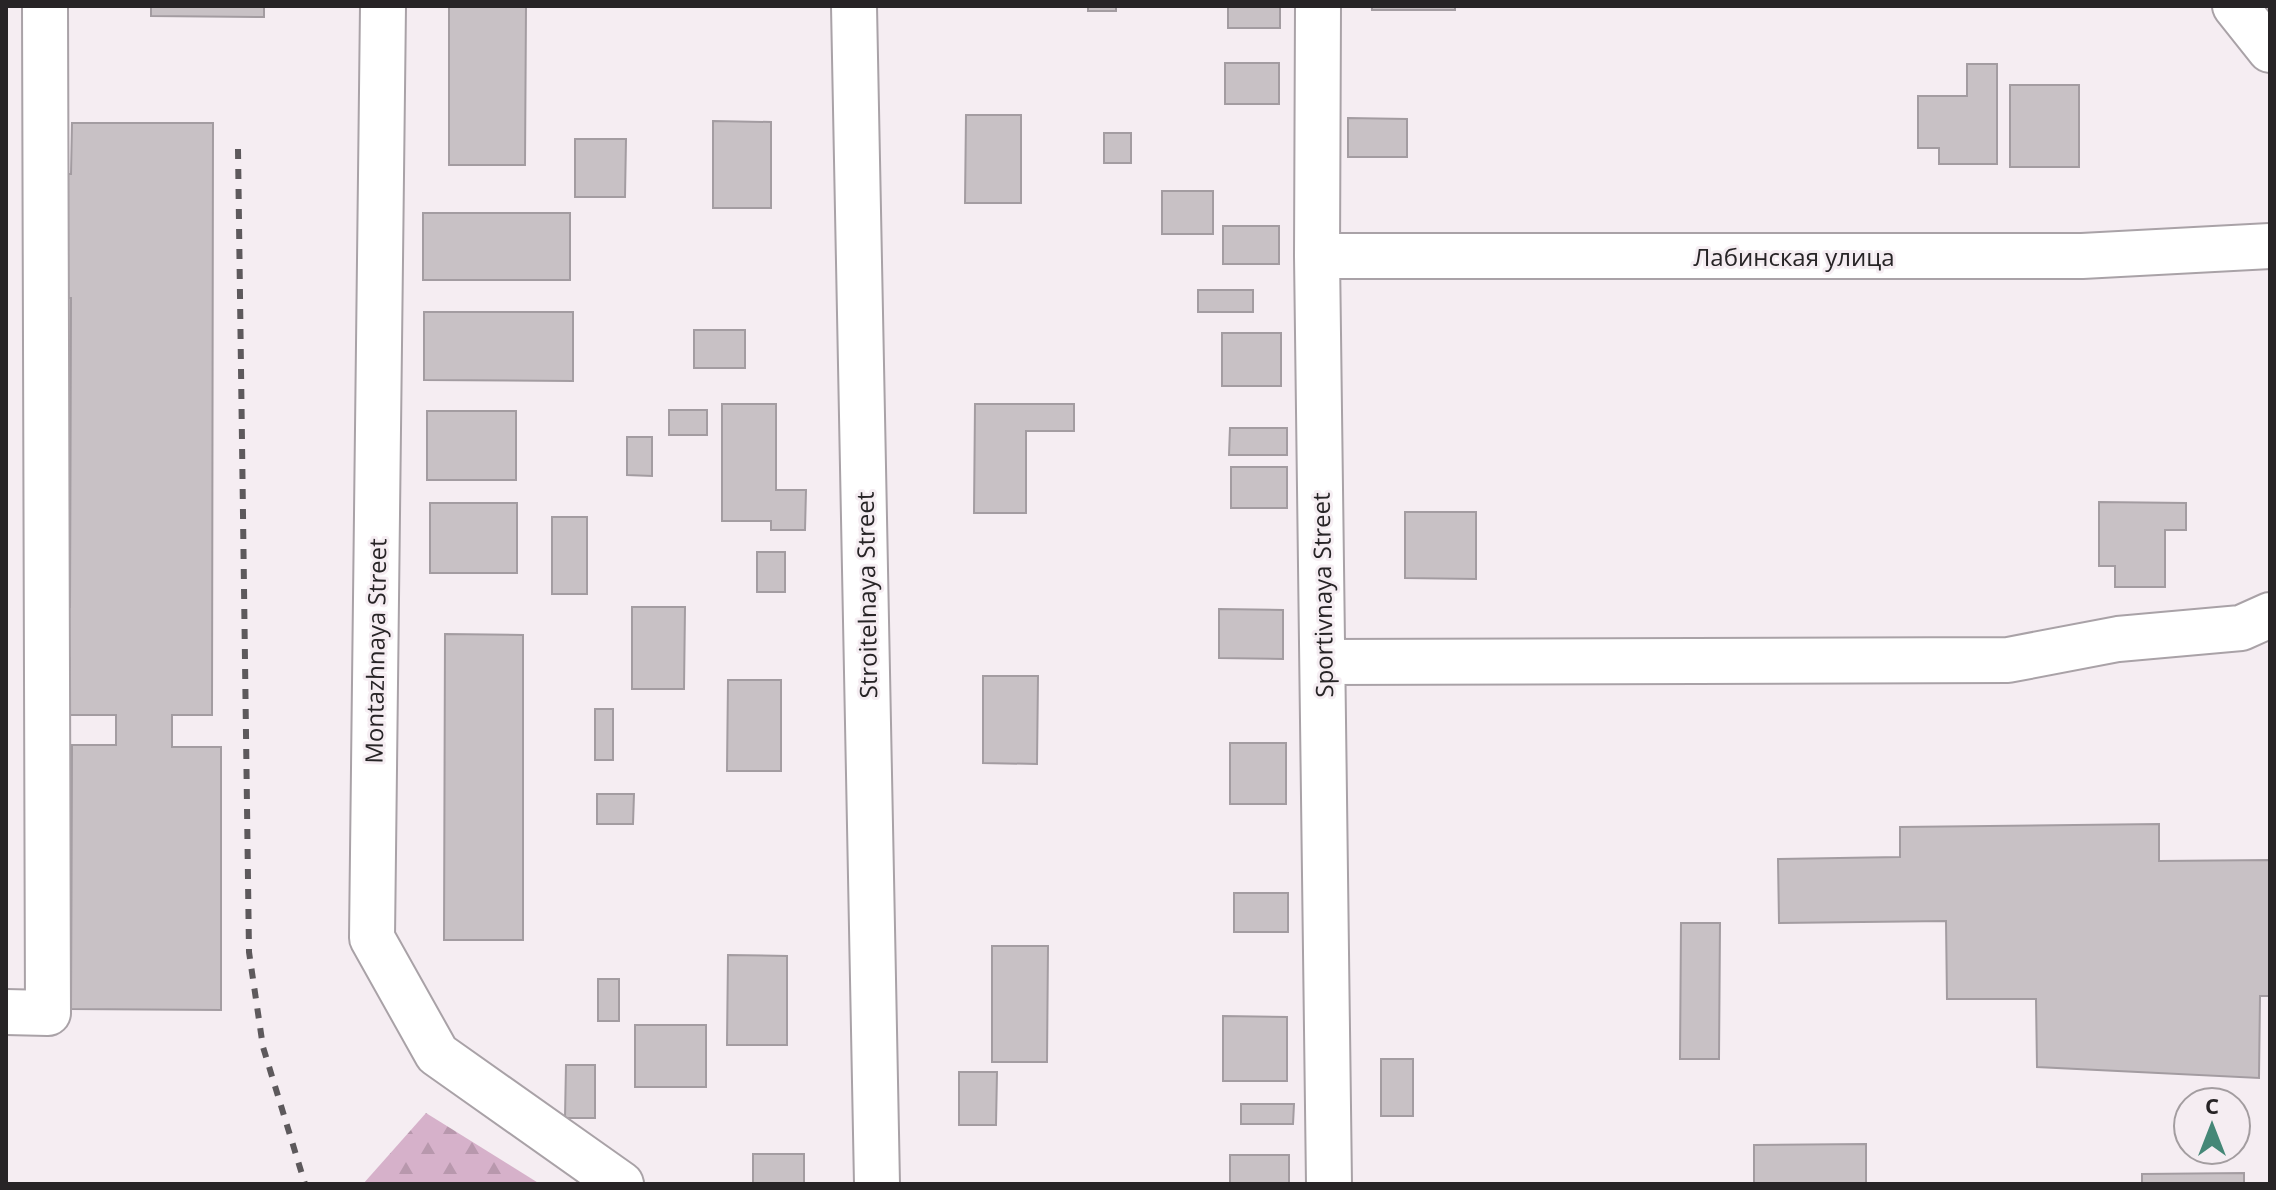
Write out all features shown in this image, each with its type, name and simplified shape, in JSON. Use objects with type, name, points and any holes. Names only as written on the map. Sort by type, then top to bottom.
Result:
[{"type":"street","points":[[6,1012],[48,1013],[45,6]]},
{"type":"street","name":"Montazhnaya Street","points":[[383,6],[372,938],[437,1054],[621,1184]]},
{"type":"street","name":"Stroitelnaya Street","points":[[854,6],[877,1184]]},
{"type":"street","name":"Sportivnaya Street","points":[[1318,6],[1317,256],[1329,1184]]},
{"type":"street","points":[[2235,6],[2270,50]]},
{"type":"street","name":"Лабинская улица","points":[[1317,256],[2082,256],[2270,246]]},
{"type":"street","points":[[1323,662],[2008,660],[2118,639],[2241,628],[2270,615]]},
{"type":"green space","points":[[426,1113],[540,1184],[363,1184]]},
{"type":"building","points":[[151,6],[264,6],[264,17],[151,16]]},
{"type":"building","points":[[449,6],[526,6],[525,165],[449,165]]},
{"type":"building","points":[[1088,6],[1116,6],[1116,11],[1088,11]]},
{"type":"building","points":[[1228,6],[1280,6],[1280,28],[1228,28]]},
{"type":"building","points":[[1372,6],[1455,6],[1455,10],[1372,10]]},
{"type":"building","points":[[1225,63],[1279,63],[1279,104],[1225,104]]},
{"type":"building","points":[[1967,64],[1997,64],[1997,164],[1939,164],[1939,148],[1918,148],[1918,96],[1967,96]]},
{"type":"building","points":[[2010,85],[2079,85],[2079,167],[2010,167]]},
{"type":"building","points":[[966,115],[1021,115],[1021,203],[965,203]]},
{"type":"building","points":[[1348,118],[1407,119],[1407,157],[1348,157]]},
{"type":"building","points":[[713,121],[771,122],[771,208],[713,208]]},
{"type":"building","points":[[72,123],[213,123],[212,715],[172,715],[172,747],[221,747],[221,1010],[71,1009],[72,745],[116,745],[116,715],[70,715],[70,658],[56,658],[56,607],[70,607],[71,298],[59,298],[59,174],[71,174]]},
{"type":"building","points":[[1104,133],[1131,133],[1131,163],[1104,163]]},
{"type":"building","points":[[575,139],[626,139],[625,197],[575,197]]},
{"type":"building","points":[[1162,191],[1213,191],[1213,234],[1162,234]]},
{"type":"building","points":[[423,213],[570,213],[570,280],[423,280]]},
{"type":"building","points":[[1223,226],[1279,226],[1279,264],[1223,264]]},
{"type":"building","points":[[1198,290],[1253,290],[1253,312],[1198,312]]},
{"type":"building","points":[[424,312],[573,312],[573,381],[424,380]]},
{"type":"building","points":[[694,330],[745,330],[745,368],[694,368]]},
{"type":"building","points":[[1222,333],[1281,333],[1281,386],[1222,386]]},
{"type":"building","points":[[722,404],[776,404],[776,490],[806,490],[805,530],[771,530],[771,521],[722,521]]},
{"type":"building","points":[[975,404],[1074,404],[1074,431],[1026,431],[1026,513],[974,513]]},
{"type":"building","points":[[669,410],[707,410],[707,435],[669,435]]},
{"type":"building","points":[[427,411],[516,411],[516,480],[427,480]]},
{"type":"building","points":[[1230,428],[1287,428],[1287,455],[1229,455]]},
{"type":"building","points":[[627,437],[652,437],[652,476],[627,475]]},
{"type":"building","points":[[1231,467],[1287,467],[1287,508],[1231,508]]},
{"type":"building","points":[[2099,502],[2186,503],[2186,530],[2165,530],[2165,587],[2115,587],[2115,566],[2099,566]]},
{"type":"building","points":[[430,503],[517,503],[517,573],[430,573]]},
{"type":"building","points":[[1405,512],[1476,512],[1476,579],[1405,578]]},
{"type":"building","points":[[552,517],[587,517],[587,594],[552,594]]},
{"type":"building","points":[[757,552],[785,552],[785,592],[757,592]]},
{"type":"building","points":[[632,607],[685,607],[684,689],[632,689]]},
{"type":"building","points":[[1219,609],[1283,610],[1283,659],[1219,658]]},
{"type":"building","points":[[445,634],[523,635],[523,940],[444,940]]},
{"type":"building","points":[[983,676],[1038,676],[1037,764],[983,763]]},
{"type":"building","points":[[728,680],[781,680],[781,771],[727,771]]},
{"type":"building","points":[[595,709],[613,709],[613,760],[595,760]]},
{"type":"building","points":[[1230,743],[1286,743],[1286,804],[1230,804]]},
{"type":"building","points":[[597,794],[634,794],[633,824],[597,824]]},
{"type":"building","points":[[2159,824],[2159,861],[2270,860],[2270,996],[2260,996],[2259,1078],[2037,1067],[2036,999],[1947,999],[1946,921],[1779,923],[1778,859],[1900,857],[1900,827]]},
{"type":"building","points":[[1234,893],[1288,893],[1288,932],[1234,932]]},
{"type":"building","points":[[1681,923],[1720,923],[1719,1059],[1680,1059]]},
{"type":"building","points":[[992,946],[1048,946],[1047,1062],[992,1062]]},
{"type":"building","points":[[728,955],[787,956],[787,1045],[727,1045]]},
{"type":"building","points":[[598,979],[619,979],[619,1021],[598,1021]]},
{"type":"building","points":[[1223,1016],[1287,1017],[1287,1081],[1223,1081]]},
{"type":"building","points":[[635,1025],[706,1025],[706,1087],[635,1087]]},
{"type":"building","points":[[1381,1059],[1413,1059],[1413,1116],[1381,1116]]},
{"type":"building","points":[[566,1065],[595,1065],[595,1118],[565,1118]]},
{"type":"building","points":[[959,1072],[997,1072],[996,1125],[959,1125]]},
{"type":"building","points":[[1241,1104],[1294,1104],[1293,1124],[1241,1124]]},
{"type":"building","points":[[1866,1144],[1866,1184],[1754,1184],[1754,1145]]},
{"type":"building","points":[[753,1154],[804,1154],[804,1184],[753,1184]]},
{"type":"building","points":[[1230,1155],[1289,1155],[1289,1184],[1230,1184]]},
{"type":"building","points":[[2244,1173],[2244,1184],[2142,1184],[2142,1174]]},
{"type":"railway","points":[[238,149],[249,952],[263,1047],[305,1184]]}]
